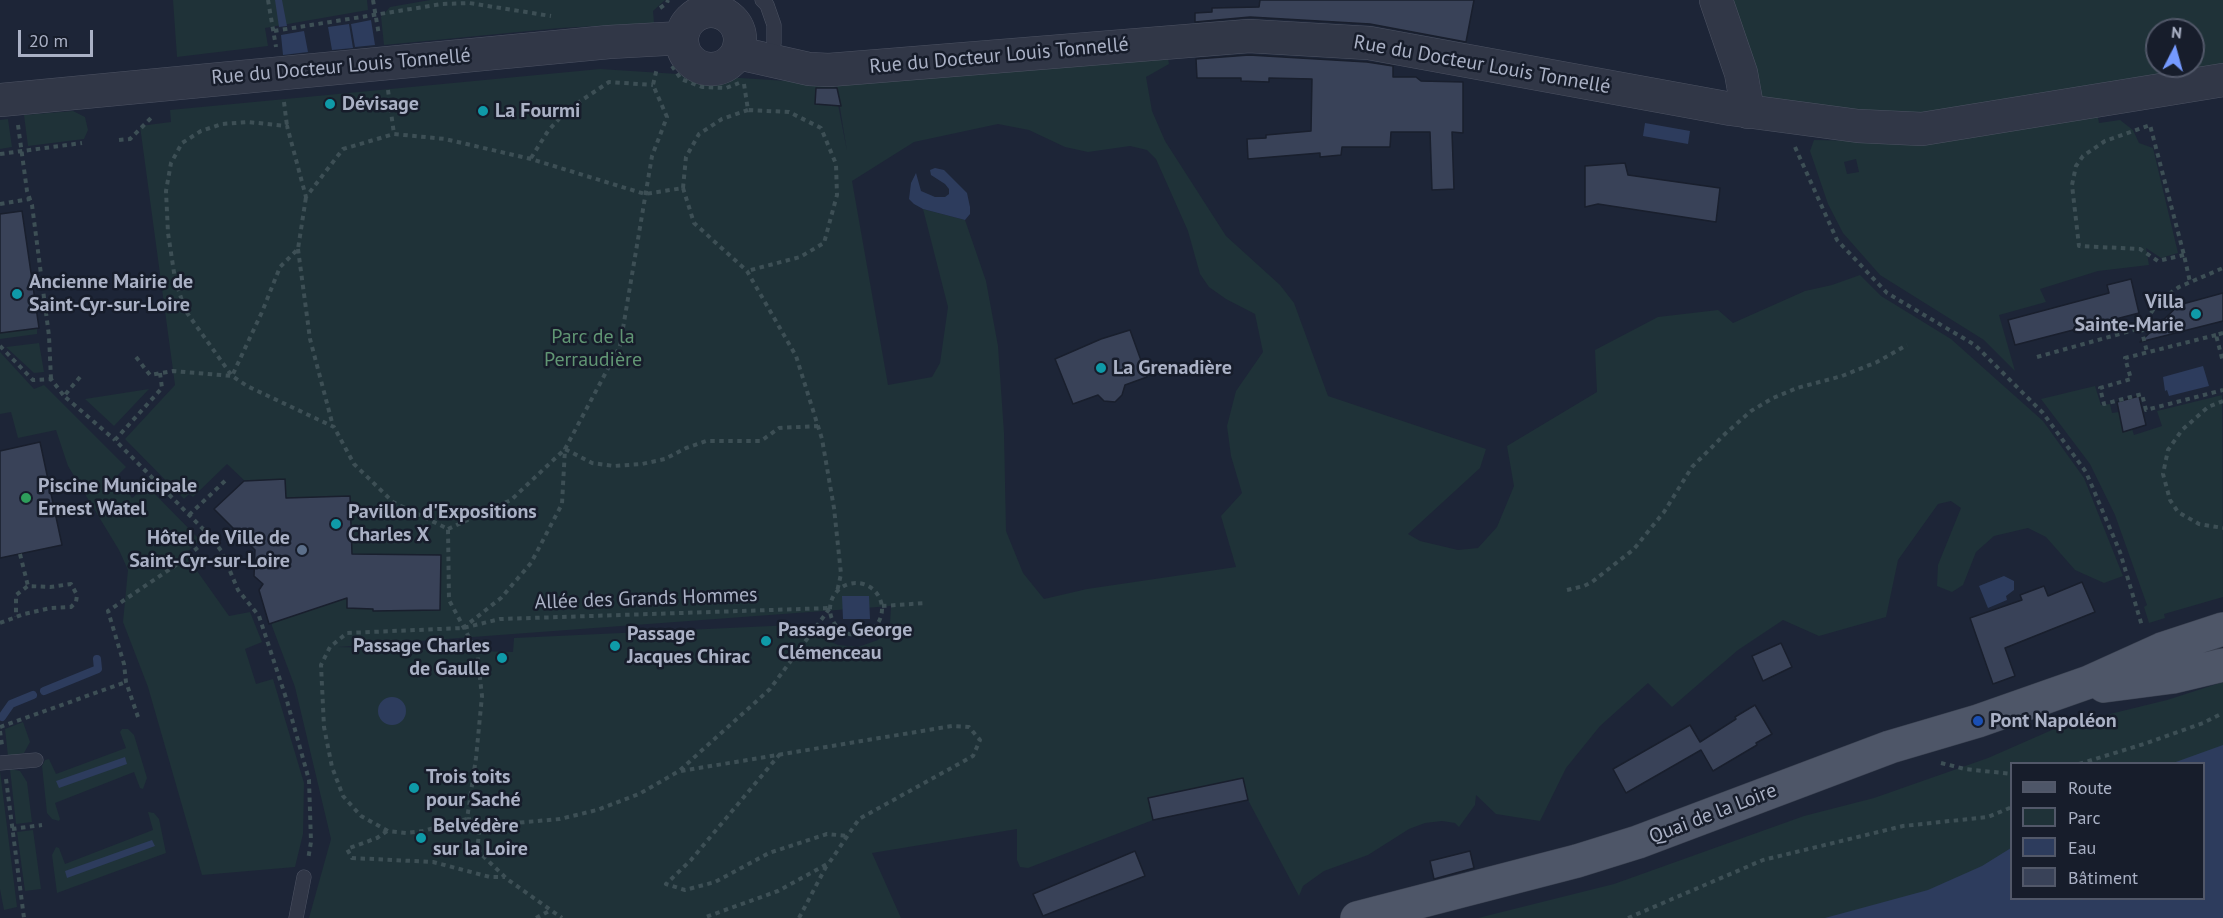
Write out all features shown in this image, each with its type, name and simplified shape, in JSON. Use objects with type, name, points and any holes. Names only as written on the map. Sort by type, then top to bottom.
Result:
[{"type":"main road","name":"Quai de la Loire","points":[[1357,918],[1577,861],[1638,842],[1890,747],[1978,721],[2063,691],[2162,649],[2223,629]]},
{"type":"main road","points":[[2063,691],[2167,663],[2223,645]]},
{"type":"main road","name":"Quai de la Loire","points":[[2063,691],[2173,677],[2223,665]]},
{"type":"street","points":[[1716,0],[1741,73],[1748,112]]},
{"type":"street","points":[[713,4],[716,11],[734,21],[741,40],[753,49],[728,64],[710,69],[701,67],[687,56],[674,51],[689,21],[713,4]]},
{"type":"street","name":"Rue du Docteur Louis Tonnellé","points":[[753,49],[809,69],[829,70],[1249,36],[1369,43],[1748,112],[1858,126],[1922,129],[2223,80]]},
{"type":"street","name":"Rue du Docteur Louis Tonnellé","points":[[8,108],[384,63],[609,42],[674,51]]},
{"type":"lane","points":[[753,49],[774,43],[774,25],[767,5],[762,0]]},
{"type":"lane","points":[[2,763],[36,760]]},
{"type":"lane","points":[[296,918],[304,877]]},
{"type":"path","points":[[268,0],[274,31],[442,4],[468,3],[561,17]]},
{"type":"path","points":[[373,0],[394,134]]},
{"type":"path","points":[[652,9],[662,8],[668,0]]},
{"type":"path","points":[[713,4],[746,18],[753,49]]},
{"type":"path","points":[[674,51],[672,66],[681,79],[702,87],[726,88],[744,82],[748,110]]},
{"type":"path","points":[[448,529],[511,500],[565,449],[620,346],[652,156],[667,117],[653,85],[658,62]]},
{"type":"path","points":[[531,159],[548,131],[567,110],[609,82],[653,85]]},
{"type":"path","points":[[8,108],[23,151],[48,336],[51,379],[64,396],[115,440],[211,537],[222,552],[238,590],[260,616],[309,780],[311,842],[304,877]]},
{"type":"path","points":[[565,449],[562,504],[531,563],[501,598],[463,628],[347,633],[330,647],[321,665],[324,727],[332,767],[343,796],[361,816],[388,831],[423,831],[467,819],[504,824],[560,819],[597,810],[639,794],[679,771],[770,689],[830,608],[841,574],[834,508],[818,426],[796,356],[747,271],[694,222],[683,188],[686,157],[699,134],[722,119],[748,110],[789,112],[821,128],[836,164],[837,195],[824,243],[800,257],[747,271]]},
{"type":"path","points":[[119,140],[130,139],[155,113]]},
{"type":"path","points":[[334,427],[247,387],[232,376],[185,310],[175,279],[168,233],[166,191],[171,163],[182,143],[201,130],[222,124],[248,122],[287,126],[306,196],[298,249],[310,339],[334,427],[354,464],[393,502],[448,529]]},
{"type":"path","points":[[2184,255],[2158,261],[2140,249],[2079,246],[2072,185],[2076,166],[2083,156],[2105,141],[2150,124],[2184,255],[2190,282]]},
{"type":"path","points":[[306,196],[343,149],[394,134],[445,139],[531,159],[645,194],[683,188]]},
{"type":"path","points":[[1794,139],[1795,147],[1837,240],[1887,292],[1975,345],[2043,413],[2086,472],[2120,552],[2143,628]]},
{"type":"path","points":[[0,154],[82,143]]},
{"type":"path","points":[[0,204],[30,199]]},
{"type":"path","points":[[232,376],[280,267],[298,249]]},
{"type":"path","points":[[2037,357],[2141,328],[2159,301],[2190,282],[2223,268]]},
{"type":"path","points":[[2141,328],[2147,352]]},
{"type":"path","points":[[2223,333],[2125,358],[2131,380],[2100,388],[2104,404],[2142,394],[2146,410],[2223,390]]},
{"type":"path","points":[[2216,335],[2223,362]]},
{"type":"path","points":[[1567,590],[1592,582],[1634,549],[1664,512],[1692,467],[1725,433],[1751,411],[1797,388],[1842,376],[1877,362],[1908,345]]},
{"type":"path","points":[[0,346],[33,380],[51,379]]},
{"type":"path","points":[[136,357],[150,375],[173,371],[232,376]]},
{"type":"path","points":[[115,440],[162,388],[160,374]]},
{"type":"path","points":[[64,396],[80,377]]},
{"type":"path","points":[[2223,401],[2208,407],[2181,430],[2168,450],[2163,474],[2170,500],[2178,512],[2199,524],[2223,528]]},
{"type":"path","points":[[565,449],[592,463],[614,466],[642,464],[665,459],[706,441],[761,441],[779,428],[818,426]]},
{"type":"path","points":[[189,515],[226,480]]},
{"type":"path","points":[[448,529],[449,600],[477,652],[482,696],[467,819]]},
{"type":"path","points":[[138,717],[126,682],[124,664],[108,611],[176,565],[211,537]]},
{"type":"path","points":[[20,554],[28,586]]},
{"type":"path","points":[[0,623],[51,608],[71,607],[76,602],[77,595],[71,584],[50,587],[28,586],[16,595],[16,617]]},
{"type":"path","points":[[830,608],[836,625],[841,631],[856,635],[872,630],[878,624],[882,606],[874,591],[867,586],[851,584],[837,592]]},
{"type":"path","points":[[882,606],[926,603]]},
{"type":"path","name":"Allée des Grands Hommes","points":[[463,628],[500,619],[830,608]]},
{"type":"path","points":[[24,918],[2,763],[0,729],[126,682]]},
{"type":"path","points":[[2085,762],[2203,723],[2223,713]]},
{"type":"path","points":[[679,771],[952,726],[969,727],[980,740],[973,756],[859,819],[829,863],[799,918]]},
{"type":"path","points":[[781,753],[691,860],[666,884],[685,890],[715,882],[770,853],[826,834],[848,836]]},
{"type":"path","points":[[1936,761],[1965,769],[2010,774]]},
{"type":"path","points":[[1628,918],[1763,860],[1903,826],[1988,817],[2010,808]]},
{"type":"path","points":[[480,821],[478,843],[480,854],[506,877],[562,918]]},
{"type":"path","points":[[12,829],[42,825]]},
{"type":"path","points":[[388,831],[377,838],[347,849],[352,858],[433,862],[490,877],[506,877]]},
{"type":"path","points":[[703,918],[778,891],[829,863]]},
{"type":"path","points":[[536,918],[551,910]]},
{"type":"green space","points":[[173,0],[367,0],[368,10],[265,28],[268,46],[177,57]]},
{"type":"green space","points":[[430,0],[665,0],[653,11],[654,23],[560,28],[384,45],[381,17],[390,7]]},
{"type":"green space","points":[[1722,0],[2223,0],[2223,73],[2205,76],[2205,18],[2145,18],[2145,78],[2190,78],[1923,119],[1755,96]]},
{"type":"green space","name":"Parc de la Perraudière","points":[[1168,59],[1169,64],[1146,77],[1152,111],[1165,141],[1226,236],[1280,285],[1294,303],[1328,396],[1486,449],[1480,468],[1408,534],[1420,541],[1458,550],[1478,548],[1497,527],[1514,486],[1507,446],[1597,392],[1595,350],[1658,317],[1718,310],[1733,323],[1805,291],[1860,275],[1881,296],[1951,339],[2043,421],[2084,478],[2123,576],[2104,583],[2075,570],[2046,537],[2028,528],[1994,536],[1976,552],[1963,585],[1952,592],[1937,586],[1938,565],[1961,508],[1951,501],[1938,504],[1898,560],[1886,617],[1819,636],[1783,620],[1738,650],[1672,707],[1648,683],[1600,726],[1566,768],[1540,821],[1496,814],[1476,795],[1475,805],[1459,827],[1455,823],[1442,821],[1425,823],[1409,829],[1368,855],[1324,871],[1303,886],[1299,896],[1248,800],[1243,779],[1148,799],[1153,820],[1028,868],[1020,867],[1017,860],[1017,829],[872,853],[901,918],[309,918],[331,839],[295,687],[272,626],[246,482],[227,464],[193,497],[189,494],[184,499],[125,439],[175,385],[140,126],[171,122],[170,110],[600,69],[834,84],[847,151],[836,83]],"holes":[[[998,124],[1029,130],[1065,147],[1088,152],[1130,146],[1147,150],[1156,159],[1188,231],[1200,274],[1209,287],[1255,314],[1263,352],[1236,391],[1227,426],[1231,456],[1242,493],[1221,516],[1236,567],[1087,589],[1044,599],[1023,573],[1006,531],[1004,433],[998,346],[986,281],[965,220],[923,209],[948,307],[940,363],[932,377],[888,385],[852,181],[914,142]],[[891,606],[890,624],[878,640],[858,647],[838,645],[793,625],[514,638],[513,652],[338,647]]]},
{"type":"green space","points":[[73,111],[85,117],[88,130],[84,139],[28,146],[24,115]]},
{"type":"green space","points":[[2097,113],[2099,123],[2120,120],[2133,130],[2139,143],[2153,148],[2178,253],[2161,258],[2146,248],[2149,265],[2098,271],[2040,289],[2046,302],[1999,315],[2015,371],[1984,340],[1880,275],[1843,233],[1828,204],[1810,151],[1814,140],[1924,142]],"holes":[[[1856,159],[1859,172],[1847,174],[1844,162]]]},
{"type":"green space","points":[[8,119],[12,147],[0,149],[0,120]]},
{"type":"green space","points":[[37,328],[37,334],[0,339],[0,333]]},
{"type":"green space","points":[[39,343],[44,372],[34,373],[6,347]]},
{"type":"green space","points":[[0,352],[34,389],[44,385],[126,467],[118,475],[132,498],[147,486],[200,540],[185,554],[229,616],[250,612],[262,642],[245,649],[256,684],[273,679],[304,783],[303,834],[295,867],[202,875],[148,687],[123,622],[128,570],[119,550],[68,466],[56,430],[18,438],[11,412],[0,414]]},
{"type":"green space","points":[[2095,386],[2101,405],[2110,404],[2112,413],[2119,412],[2123,432],[2132,429],[2134,435],[2162,426],[2157,411],[2222,395],[2223,597],[2164,614],[2165,618],[2149,623],[2144,607],[2147,605],[2115,515],[2090,464],[2041,399]]},
{"type":"green space","points":[[149,389],[114,426],[85,399]]},
{"type":"green space","points":[[2223,682],[2223,918],[1478,918],[1614,884],[1804,816],[1874,798],[1988,758],[2061,726],[2167,700]]},
{"type":"green space","points":[[23,722],[30,742],[24,753],[8,756],[5,729]]},
{"type":"green space","points":[[122,729],[128,729],[134,735],[147,778],[143,789],[140,788],[134,772],[55,803],[60,819],[59,821],[52,819],[47,813],[42,766],[45,760],[49,759],[56,774],[126,748],[120,732]]},
{"type":"green space","points":[[10,769],[20,771],[27,782],[32,822],[16,824]]},
{"type":"green space","points":[[0,771],[17,907],[4,910],[0,889]]},
{"type":"green space","points":[[148,812],[154,813],[159,819],[166,853],[57,893],[52,855],[56,847],[59,848],[65,864],[153,830]]},
{"type":"green space","points":[[33,830],[41,889],[25,891],[17,832]]},
{"type":"water","points":[[275,0],[282,0],[287,26],[279,27]]},
{"type":"water","points":[[371,20],[375,45],[355,47],[351,24]]},
{"type":"water","points":[[349,24],[353,48],[332,50],[328,27]]},
{"type":"water","points":[[304,31],[308,52],[283,55],[281,35]]},
{"type":"water","points":[[1645,123],[1690,131],[1688,144],[1643,136]]},
{"type":"water","points":[[935,168],[944,170],[967,193],[970,214],[965,220],[923,209],[909,199],[911,183],[916,173],[921,191],[935,197],[945,197],[949,194],[949,189],[945,184],[931,175],[930,170]]},
{"type":"water","points":[[2203,366],[2209,386],[2169,396],[2167,390],[2165,391],[2163,377]]},
{"type":"water","points":[[2004,576],[2014,581],[2014,590],[2006,596],[2007,600],[1988,608],[1979,586]]},
{"type":"water","points":[[842,596],[869,596],[870,619],[843,619]]},
{"type":"water","points":[[392,697],[402,701],[406,711],[402,721],[392,725],[382,721],[378,711],[382,701]]},
{"type":"water","points":[[2223,745],[2223,918],[1825,918],[1928,890],[1982,866],[2010,849],[2010,900],[2205,900],[2205,762],[2176,762]]},
{"type":"water","points":[[125,757],[127,764],[59,788],[56,781]]},
{"type":"water","points":[[152,840],[155,846],[67,878],[65,871]]},
{"type":"building","points":[[1260,0],[1474,0],[1466,42],[1370,24],[1250,17],[1195,22],[1195,13],[1212,12],[1212,8],[1259,7]]},
{"type":"building","points":[[1249,55],[1367,62],[1393,66],[1393,77],[1416,77],[1421,81],[1463,82],[1463,133],[1452,132],[1454,189],[1432,190],[1430,132],[1391,132],[1390,147],[1342,147],[1341,155],[1320,157],[1320,153],[1248,159],[1247,139],[1311,131],[1312,79],[1269,78],[1269,82],[1241,81],[1241,78],[1197,78],[1196,59]]},
{"type":"building","points":[[816,88],[837,88],[841,106],[815,104]]},
{"type":"building","points":[[1625,163],[1628,175],[1720,188],[1716,222],[1598,204],[1585,207],[1585,166]]},
{"type":"building","name":"Ancienne Mairie de Saint-Cyr-sur-Loire","points":[[22,211],[39,328],[0,333],[0,214]]},
{"type":"building","points":[[2131,279],[2139,313],[2015,345],[2008,320],[2109,293],[2107,285]]},
{"type":"building","name":"Villa Sainte-Marie","points":[[2223,293],[2223,321],[2140,342],[2179,305]]},
{"type":"building","name":"La Grenadière","points":[[1130,330],[1147,377],[1125,385],[1122,395],[1115,402],[1104,401],[1098,395],[1073,404],[1055,359],[1101,339]]},
{"type":"building","points":[[2139,396],[2146,425],[2123,432],[2117,402]]},
{"type":"building","name":"Piscine Municipale Ernest Watel","points":[[40,442],[62,545],[0,558],[0,451]]},
{"type":"building","name":"Hôtel de Ville de Saint-Cyr-sur-Loire","points":[[285,479],[286,498],[350,496],[352,554],[441,555],[440,610],[373,611],[373,609],[347,608],[347,598],[269,624],[259,590],[263,584],[254,576],[255,550],[214,509],[244,481]]},
{"type":"building","points":[[2082,582],[2095,612],[2005,648],[2015,676],[1993,684],[1970,618],[2022,600],[2020,595],[2044,586],[2048,596]]},
{"type":"building","points":[[1781,643],[1792,667],[1763,681],[1752,656]]},
{"type":"building","points":[[1755,705],[1772,734],[1756,743],[1757,745],[1713,771],[1701,750],[1626,793],[1613,769],[1690,725],[1700,742]]},
{"type":"building","points":[[1243,778],[1248,800],[1153,820],[1148,798]]},
{"type":"building","points":[[1135,851],[1145,876],[1043,916],[1033,894]]},
{"type":"building","points":[[1470,851],[1474,868],[1434,879],[1430,861]]},
{"type":"waterway","points":[[44,691],[98,669],[97,659]]},
{"type":"waterway","points":[[2,717],[11,704],[33,695]]},
{"type":"place","name":"Dévisage","points":[[330,104]]},
{"type":"place","name":"La Fourmi","points":[[483,111]]},
{"type":"place","name":"Ancienne Mairie de Saint-Cyr-sur-Loire","points":[[17,294]]},
{"type":"place","name":"Villa Sainte-Marie","points":[[2196,314]]},
{"type":"place","name":"La Grenadière","points":[[1101,368]]},
{"type":"place","name":"Piscine Municipale Ernest Watel","points":[[26,498]]},
{"type":"place","name":"Pavillon d'Expositions Charles X","points":[[336,524]]},
{"type":"place","name":"Hôtel de Ville de Saint-Cyr-sur-Loire","points":[[302,550]]},
{"type":"place","name":"Passage George Clémenceau","points":[[766,641]]},
{"type":"place","name":"Passage Jacques Chirac","points":[[615,646]]},
{"type":"place","name":"Passage Charles de Gaulle","points":[[502,658]]},
{"type":"place","name":"Pont Napoléon","points":[[1978,721]]},
{"type":"place","name":"Trois toits pour Saché","points":[[414,788]]},
{"type":"place","name":"Belvédère sur la Loire","points":[[421,838]]}]
